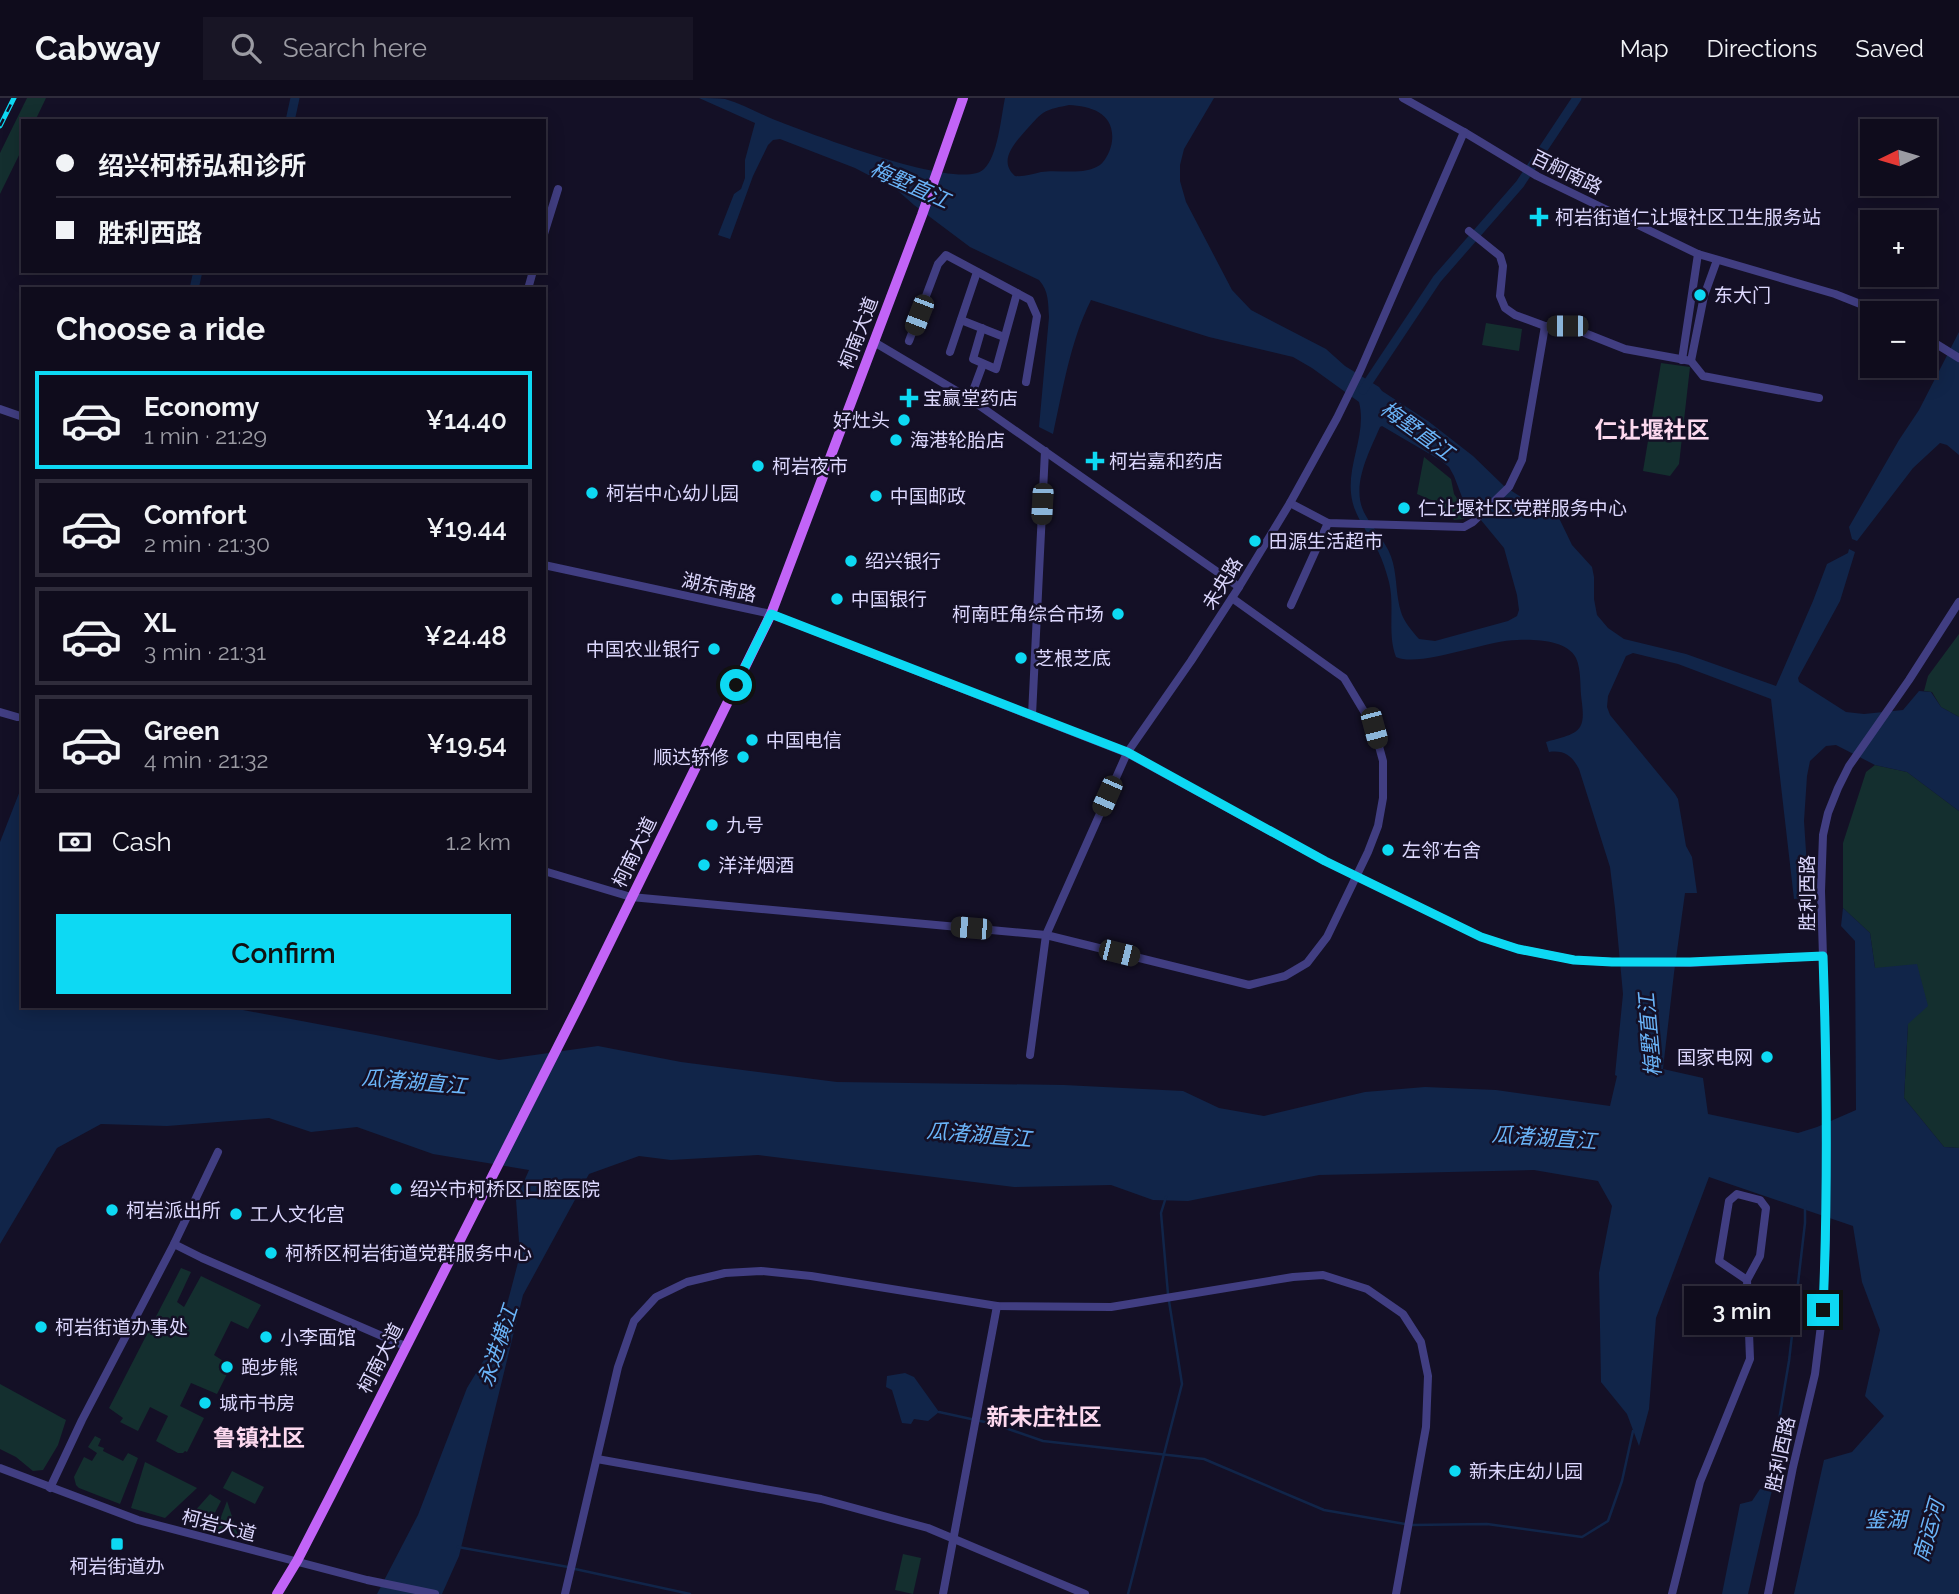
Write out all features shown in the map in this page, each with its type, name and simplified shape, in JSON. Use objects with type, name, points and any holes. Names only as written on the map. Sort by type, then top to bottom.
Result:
[{"type":"main road","name":"柯南大道","points":[[277,1594],[297,1561],[581,1001],[771,614],[922,215],[963,98]]},
{"type":"street","name":"百舸南路","points":[[1403,98],[1537,176],[1698,254],[1860,304]]},
{"type":"street","name":"未央路","points":[[1030,1055],[1046,935],[1127,752],[1239,587],[1337,418],[1464,132]]},
{"type":"street","points":[[546,228],[558,189]]},
{"type":"street","points":[[1469,231],[1500,256],[1503,266],[1500,296],[1505,308],[1516,315],[1545,326],[1567,326],[1625,349],[1691,360]]},
{"type":"street","points":[[1682,360],[1698,254]]},
{"type":"street","points":[[909,341],[939,264],[946,255],[1030,300],[1037,316],[1026,382]]},
{"type":"street","points":[[1717,260],[1704,296],[1691,360],[1703,376],[1819,398]]},
{"type":"street","points":[[950,352],[977,272]]},
{"type":"street","points":[[982,328],[973,359],[996,369],[1017,293]]},
{"type":"street","points":[[961,320],[1004,337]]},
{"type":"street","points":[[1290,503],[1328,523],[1464,527],[1472,522],[1508,487],[1522,460],[1545,326]]},
{"type":"street","points":[[874,342],[970,399],[1239,587]]},
{"type":"street","points":[[1937,344],[1959,358]]},
{"type":"street","points":[[970,399],[983,364]]},
{"type":"street","points":[[0,409],[21,416]]},
{"type":"street","points":[[1032,715],[1045,451]]},
{"type":"street","points":[[1291,605],[1328,523]]},
{"type":"street","name":"湖东南路","points":[[546,565],[771,614],[1127,752],[1313,855],[1481,937],[1518,949],[1562,958],[1612,962],[1690,962],[1823,956]]},
{"type":"street","points":[[546,873],[631,897],[1046,935],[1249,985],[1285,976],[1307,962],[1327,937],[1357,876],[1378,826],[1383,798],[1383,761],[1374,728],[1344,678],[1232,598]]},
{"type":"street","name":"胜利西路","points":[[1768,1594],[1815,1374],[1823,1310],[1826,1239],[1826,1055],[1821,891],[1823,835],[1828,813],[1849,766],[1959,603]]},
{"type":"street","points":[[0,712],[17,717]]},
{"type":"street","points":[[50,1488],[218,1152]]},
{"type":"street","points":[[1672,1594],[1700,1482],[1750,1359],[1747,1280],[1760,1256],[1766,1208],[1760,1200],[1737,1194],[1730,1201],[1718,1261],[1747,1280]]},
{"type":"street","points":[[174,1244],[405,1346]]},
{"type":"street","points":[[565,1594],[618,1367],[634,1321],[656,1297],[687,1282],[724,1273],[761,1271],[811,1276],[997,1306],[1111,1307],[1293,1277],[1323,1275],[1367,1289],[1403,1314],[1420,1342],[1427,1376],[1426,1427],[1396,1594]]},
{"type":"street","points":[[943,1594],[997,1306]]},
{"type":"street","points":[[597,1458],[821,1499],[928,1528],[1084,1594]]},
{"type":"street","name":"柯岩大道","points":[[0,1468],[138,1520],[367,1580],[435,1594]]},
{"type":"green space","points":[[27,98],[46,98],[36,119],[21,119],[21,151],[0,194],[0,153]]},
{"type":"green space","points":[[1486,323],[1522,329],[1519,351],[1482,345]]},
{"type":"green space","points":[[1661,363],[1690,367],[1679,464],[1670,476],[1643,471]]},
{"type":"green space","points":[[1424,457],[1451,479],[1454,494],[1467,513],[1464,519],[1454,520],[1443,505],[1417,494]]},
{"type":"green space","points":[[1959,634],[1959,717],[1941,707],[1932,692],[1924,691],[1928,676]]},
{"type":"green space","points":[[1875,765],[1907,772],[1959,811],[1959,1148],[1944,1147],[1904,1098],[1908,1024],[1875,968],[1870,933],[1843,908],[1843,843],[1866,772]]},
{"type":"green space","points":[[181,1268],[191,1272],[177,1302],[184,1307],[201,1276],[261,1305],[248,1329],[231,1321],[214,1355],[231,1366],[217,1394],[191,1383],[180,1406],[204,1418],[187,1452],[178,1453],[156,1441],[168,1416],[150,1407],[138,1431],[120,1422],[123,1418],[109,1408]]},
{"type":"green space","points":[[0,1384],[66,1420],[58,1445],[43,1470],[33,1471],[16,1457],[0,1449]]},
{"type":"green space","points":[[95,1436],[101,1439],[98,1446],[104,1448],[103,1451],[123,1461],[128,1453],[138,1458],[120,1504],[76,1485],[74,1477],[84,1457],[92,1461],[97,1453],[88,1447]]},
{"type":"green space","points":[[145,1462],[197,1488],[165,1518],[131,1508]]},
{"type":"green space","points":[[232,1471],[264,1487],[255,1504],[223,1488]]},
{"type":"green space","points":[[210,1494],[221,1501],[207,1528],[185,1522]]},
{"type":"green space","points":[[227,1501],[238,1535],[216,1530]]},
{"type":"green space","points":[[903,1554],[921,1558],[913,1594],[895,1590]]},
{"type":"water","points":[[699,98],[731,101],[792,127],[883,158],[946,173],[970,174],[984,169],[993,155],[1005,98],[1214,98],[1184,149],[1180,181],[1186,202],[1232,290],[1251,310],[1326,349],[1345,366],[1428,421],[1473,456],[1504,486],[1535,506],[1558,516],[1572,545],[1592,567],[1597,615],[1608,628],[1624,639],[1686,654],[1776,686],[1827,564],[1848,553],[1849,549],[1855,552],[1840,601],[1798,678],[1799,682],[1846,712],[1864,714],[1903,710],[1919,691],[1931,692],[1941,707],[1959,717],[1959,811],[1907,772],[1875,765],[1836,745],[1826,746],[1810,761],[1807,776],[1804,821],[1809,897],[1794,899],[1771,699],[1678,664],[1633,653],[1626,656],[1608,696],[1607,707],[1610,715],[1678,799],[1686,846],[1692,857],[1697,893],[1685,893],[1663,1069],[1703,1078],[1708,1114],[1798,1133],[1856,1110],[1855,941],[1841,926],[1843,908],[1870,933],[1875,968],[1917,964],[1928,1006],[1908,1024],[1904,1098],[1944,1147],[1959,1148],[1959,1594],[1794,1594],[1824,1460],[1852,1452],[1884,1416],[1865,1396],[1880,1330],[1862,1282],[1853,1226],[1709,1177],[1656,1318],[1649,1409],[1639,1446],[1627,1414],[1601,1382],[1599,1273],[1612,1206],[1598,1181],[1534,1170],[1319,1175],[1188,1201],[1153,1200],[1111,1185],[1014,1187],[758,1155],[671,1160],[639,1156],[589,1174],[523,1295],[459,1556],[442,1594],[377,1594],[418,1515],[467,1388],[499,1335],[520,1255],[516,1200],[529,1170],[433,1154],[357,1127],[311,1132],[269,1118],[167,1126],[101,1124],[57,1148],[0,1244],[0,842],[21,788],[21,1008],[233,1008],[499,1060],[598,1046],[681,1062],[837,1082],[1064,1085],[1183,1091],[1219,1108],[1264,1116],[1365,1092],[1425,1087],[1496,1090],[1610,1106],[1617,1076],[1623,994],[1610,867],[1579,769],[1567,755],[1549,752],[1546,742],[1574,733],[1582,724],[1578,662],[1566,647],[1533,640],[1504,641],[1421,659],[1396,657],[1392,639],[1389,582],[1380,555],[1352,501],[1352,470],[1361,425],[1359,402],[1293,357],[1209,337],[1091,300],[1072,349],[1053,434],[1039,427],[1049,317],[1045,288],[1039,280],[970,247],[897,190],[855,168],[780,139],[773,140],[768,145],[753,176],[730,239],[718,235],[734,194],[741,189],[745,178],[745,160],[755,123]],"holes":[[[1069,105],[1086,107],[1106,118],[1112,132],[1109,151],[1100,165],[1087,170],[1048,171],[1015,176],[1008,164],[1010,151],[1043,113]],[[1382,426],[1449,467],[1462,497],[1504,548],[1519,610],[1517,616],[1508,621],[1435,641],[1419,639],[1402,616],[1391,556],[1366,516],[1359,494],[1366,459]]]},
{"type":"water","points":[[1959,332],[1959,455],[1940,443],[1913,468],[1857,541],[1852,539],[1849,527]]},
{"type":"water","points":[[905,1373],[914,1377],[939,1412],[928,1421],[914,1419],[911,1424],[902,1423],[892,1390],[886,1387],[887,1376]]},
{"type":"water","points":[[1760,1489],[1772,1490],[1748,1594],[1722,1594],[1740,1504],[1752,1501]]},
{"type":"waterway","points":[[290,119],[295,98]]},
{"type":"waterway","points":[[1363,390],[1437,279],[1520,184],[1577,98]]},
{"type":"waterway","points":[[194,287],[198,273]]},
{"type":"waterway","points":[[1166,1197],[1161,1213],[1168,1294]]},
{"type":"waterway","points":[[1765,1493],[1789,1361],[1805,1208]]},
{"type":"waterway","points":[[1128,1594],[1182,1384],[1169,1301]]},
{"type":"waterway","points":[[939,1412],[994,1424],[1043,1441],[1204,1459],[1324,1510],[1405,1524]]},
{"type":"waterway","points":[[1412,1525],[1487,1524],[1582,1537],[1608,1521],[1622,1481],[1633,1431]]},
{"type":"waterway","points":[[458,1547],[568,1567]]},
{"type":"waterway","points":[[575,1569],[690,1594]]},
{"type":"railway","points":[[0,126],[14,98]]},
{"type":"place","name":"柯岩街道仁让堰社区卫生服务站","points":[[1539,217]]},
{"type":"place","name":"东大门","points":[[1700,295]]},
{"type":"place","name":"宝赢堂药店","points":[[909,398]]},
{"type":"place","name":"好灶头","points":[[904,420]]},
{"type":"place","name":"海港轮胎店","points":[[896,440]]},
{"type":"place","name":"柯岩嘉和药店","points":[[1095,461]]},
{"type":"place","name":"柯岩夜市","points":[[758,466]]},
{"type":"place","name":"柯岩中心幼儿园","points":[[592,493]]},
{"type":"place","name":"中国邮政","points":[[876,496]]},
{"type":"place","name":"仁让堰社区党群服务中心","points":[[1404,508]]},
{"type":"place","name":"田源生活超市","points":[[1255,541]]},
{"type":"place","name":"绍兴银行","points":[[851,561]]},
{"type":"place","name":"中国银行","points":[[837,599]]},
{"type":"place","name":"柯南旺角综合市场","points":[[1118,614]]},
{"type":"place","name":"中国农业银行","points":[[714,649]]},
{"type":"place","name":"芝根芝底","points":[[1021,658]]},
{"type":"place","name":"中国电信","points":[[752,740]]},
{"type":"place","name":"顺达轿修","points":[[743,757]]},
{"type":"place","name":"九号","points":[[712,825]]},
{"type":"place","name":"左邻˙右舍","points":[[1388,850]]},
{"type":"place","name":"洋洋烟酒","points":[[704,865]]},
{"type":"place","name":"国家电网","points":[[1767,1057]]},
{"type":"place","name":"绍兴市柯桥区口腔医院","points":[[396,1189]]},
{"type":"place","name":"柯岩派出所","points":[[112,1210]]},
{"type":"place","name":"工人文化宫","points":[[236,1214]]},
{"type":"place","name":"柯桥区柯岩街道党群服务中心","points":[[271,1253]]},
{"type":"place","name":"柯岩街道办事处","points":[[41,1327]]},
{"type":"place","name":"小李面馆","points":[[266,1337]]},
{"type":"place","name":"跑步熊","points":[[227,1367]]},
{"type":"place","name":"城市书房","points":[[205,1403]]},
{"type":"place","name":"新未庄幼儿园","points":[[1455,1471]]},
{"type":"place","name":"柯岩街道办","points":[[117,1544]]},
{"type":"district","name":"仁让堰社区","points":[[1652,430]]},
{"type":"district","name":"新未庄社区","points":[[1044,1417]]},
{"type":"district","name":"鲁镇社区","points":[[259,1438]]},
{"type":"route","points":[[736,685],[771,614],[1127,752],[1325,861],[1481,937],[1518,949],[1574,960],[1690,962],[1823,956],[1826,1055],[1826,1239],[1823,1310]]},
{"type":"water label","name":"梅墅直江","points":[[910,185]]},
{"type":"water label","name":"梅墅直江","points":[[1417,431]]},
{"type":"water label","name":"梅墅直江","points":[[1650,1035]]},
{"type":"water label","name":"瓜渚湖直江","points":[[414,1082]]},
{"type":"water label","name":"瓜渚湖直江","points":[[979,1135]]},
{"type":"water label","name":"瓜渚湖直江","points":[[1544,1138]]},
{"type":"water label","name":"永进横江","points":[[498,1346]]},
{"type":"water label","name":"鉴湖","points":[[1886,1520]]},
{"type":"water label","name":"南运河","points":[[1929,1531]]}]
